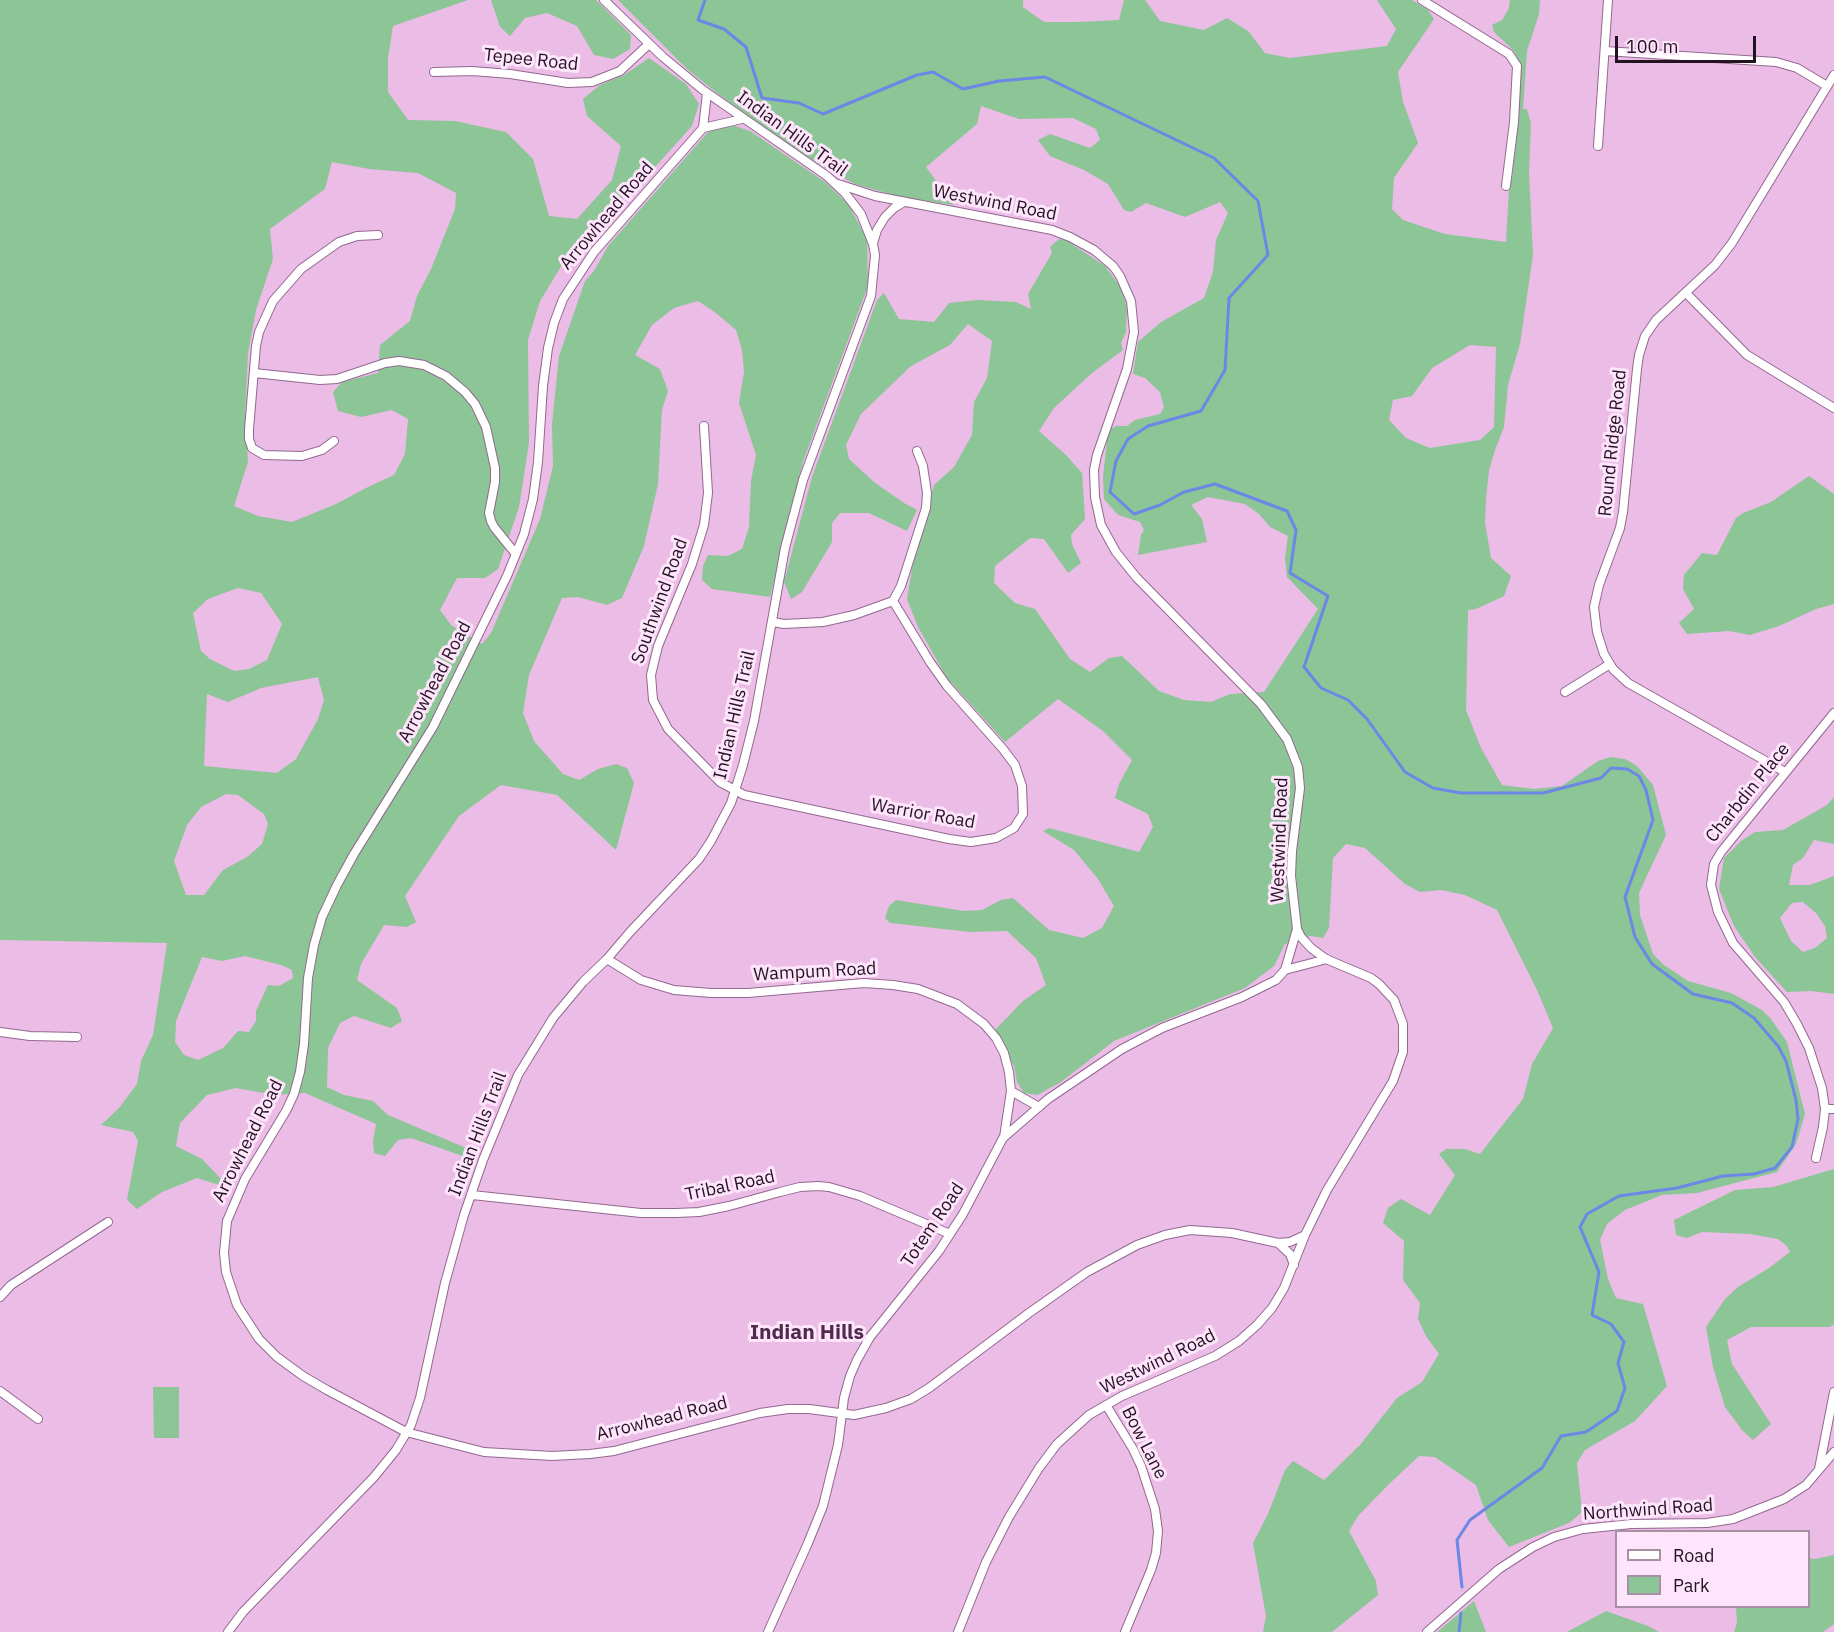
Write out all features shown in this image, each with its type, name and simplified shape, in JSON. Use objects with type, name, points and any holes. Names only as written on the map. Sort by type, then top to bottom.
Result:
[{"type":"street","name":"Indian Hills Trail","points":[[228,1632],[243,1612],[374,1477],[396,1450],[411,1425],[420,1398],[445,1283],[464,1215],[505,1105],[535,1045],[553,1018],[583,982],[699,859],[711,841],[735,791],[743,765],[754,721],[785,548],[803,480],[871,296],[875,255],[873,244],[861,214],[835,183],[707,93],[649,44],[604,0]]},
{"type":"street","points":[[1422,0],[1509,54],[1516,66],[1514,122],[1506,186]]},
{"type":"street","points":[[1599,146],[1608,0]]},
{"type":"street","name":"Tepee Road","points":[[434,72],[472,70],[568,83],[592,82],[620,71],[649,44]]},
{"type":"street","points":[[1605,51],[1787,64],[1827,86]]},
{"type":"street","name":"Round Ridge Road","points":[[1785,772],[1635,688],[1618,674],[1599,643],[1594,608],[1599,585],[1623,512],[1639,355],[1650,328],[1715,265],[1732,243],[1834,75]]},
{"type":"street","points":[[707,93],[704,128],[742,119]]},
{"type":"street","name":"Arrowhead Road","points":[[704,128],[594,252],[571,285],[558,311],[548,348],[538,462],[533,499],[524,534],[502,586],[433,727],[354,854],[322,917],[314,945],[304,1044],[294,1094],[240,1189],[230,1211],[225,1231],[224,1253],[231,1289],[246,1321],[259,1339],[277,1357],[303,1376],[406,1432],[484,1452],[552,1456],[590,1454],[769,1411],[809,1409],[854,1415],[878,1411],[920,1394],[955,1371],[1029,1313],[1087,1272],[1137,1245],[1165,1235],[1202,1230],[1236,1233],[1278,1243],[1290,1242],[1305,1235]]},
{"type":"street","name":"Westwind Road","points":[[835,183],[875,196],[1042,228],[1070,237],[1103,257],[1120,276],[1127,290],[1133,314],[1131,353],[1096,455],[1094,484],[1097,510],[1108,538],[1125,565],[1261,704],[1278,725],[1294,753],[1300,788],[1292,851],[1297,929],[1311,948],[1327,959],[1371,978],[1386,990],[1394,1000],[1403,1024],[1404,1039],[1399,1068],[1331,1181],[1305,1235],[1294,1265],[1272,1308],[1239,1341],[1215,1356],[1122,1396],[1089,1415],[1071,1430],[1045,1460],[1026,1488],[986,1562],[958,1632]]},
{"type":"street","points":[[873,244],[877,230],[885,217],[904,202]]},
{"type":"street","points":[[334,441],[322,450],[302,456],[264,455],[252,448],[249,429],[259,332],[267,313],[284,287],[318,255],[339,242],[357,236],[378,235]]},
{"type":"street","points":[[1686,292],[1747,356],[1834,407]]},
{"type":"street","points":[[254,373],[337,380],[385,363],[399,361],[424,365],[446,375],[475,404],[486,427],[495,468],[489,513],[494,527],[515,553]]},
{"type":"street","name":"Southwind Road","points":[[704,426],[708,471],[707,510],[704,525],[692,564],[653,661],[651,683],[656,708],[668,729],[720,782],[735,791]]},
{"type":"street","points":[[773,622],[784,624],[823,622],[854,615],[893,601],[901,586],[927,501],[923,466],[917,451]]},
{"type":"street","name":"Warrior Road","points":[[735,791],[744,795],[971,842],[996,838],[1018,824],[1023,814],[1024,797],[1015,765],[947,686],[893,601]]},
{"type":"street","points":[[1565,692],[1610,664]]},
{"type":"street","name":"Charbdin Place","points":[[1816,1158],[1829,1109],[1817,1073],[1797,1024],[1784,1002],[1733,943],[1718,912],[1711,885],[1712,871],[1717,858],[1834,713]]},
{"type":"street","points":[[1285,970],[1297,929]]},
{"type":"street","name":"Wampum Road","points":[[607,959],[641,980],[656,986],[681,991],[748,993],[864,983],[893,985],[936,994],[969,1011],[990,1031],[1007,1062],[1011,1091],[1004,1138]]},
{"type":"street","name":"Totem Road","points":[[768,1632],[823,1506],[837,1454],[850,1376],[857,1360],[870,1337],[950,1234],[978,1188],[1004,1138],[1039,1107],[1122,1049],[1162,1028],[1258,991],[1276,980],[1285,970],[1327,959]]},
{"type":"street","points":[[0,1032],[30,1036],[77,1037]]},
{"type":"street","points":[[1011,1091],[1039,1107]]},
{"type":"street","name":"Tribal Road","points":[[472,1195],[641,1213],[676,1214],[729,1206],[800,1187],[818,1186],[860,1196],[950,1234]]},
{"type":"street","points":[[0,1297],[11,1285],[108,1222]]},
{"type":"street","points":[[1278,1243],[1290,1254],[1294,1265]]},
{"type":"street","points":[[0,1391],[38,1419]]},
{"type":"street","points":[[1819,1473],[1834,1392]]},
{"type":"street","name":"Bow Lane","points":[[1106,1405],[1141,1466],[1155,1509],[1158,1531],[1156,1553],[1151,1570],[1137,1598],[1125,1632]]},
{"type":"street","name":"Northwind Road","points":[[1427,1632],[1514,1557],[1554,1537],[1583,1529],[1617,1525],[1707,1524],[1733,1519],[1784,1499],[1806,1485],[1819,1473],[1834,1452]]},
{"type":"green space","points":[[0,0],[468,0],[393,26],[388,58],[388,92],[408,120],[455,121],[506,132],[533,159],[549,216],[577,219],[612,180],[621,146],[587,116],[583,99],[600,85],[624,75],[649,58],[686,84],[699,104],[692,126],[656,166],[578,239],[540,301],[528,340],[529,443],[519,507],[498,569],[485,578],[457,578],[440,610],[451,625],[482,644],[491,633],[540,519],[553,466],[552,424],[559,356],[585,281],[594,271],[608,246],[708,132],[718,127],[735,126],[750,131],[825,182],[849,205],[867,240],[868,286],[803,462],[770,597],[712,589],[702,580],[703,566],[708,555],[728,556],[742,549],[749,527],[751,481],[756,455],[739,403],[744,372],[742,350],[736,330],[698,301],[674,308],[652,325],[635,355],[660,369],[668,391],[662,410],[658,484],[644,546],[622,598],[607,605],[578,597],[562,598],[529,675],[523,713],[534,741],[563,774],[579,780],[598,769],[616,764],[627,768],[634,783],[616,850],[557,795],[501,785],[459,816],[405,896],[416,922],[407,927],[384,925],[361,964],[357,980],[397,1008],[402,1021],[391,1028],[354,1016],[340,1023],[328,1048],[327,1087],[344,1095],[373,1101],[388,1115],[478,1153],[474,1160],[411,1138],[398,1140],[385,1156],[374,1153],[373,1141],[376,1124],[305,1093],[275,1095],[236,1088],[207,1095],[180,1123],[176,1146],[202,1159],[221,1179],[219,1185],[197,1178],[162,1192],[137,1209],[127,1200],[138,1141],[133,1132],[101,1125],[119,1108],[137,1084],[141,1061],[153,1035],[167,943],[0,940]],"holes":[[[332,162],[369,169],[418,173],[456,193],[455,209],[431,269],[417,296],[410,321],[380,345],[378,373],[342,382],[333,392],[338,411],[361,417],[392,410],[408,419],[405,454],[394,475],[336,504],[292,522],[258,516],[234,506],[248,462],[245,418],[248,353],[256,310],[273,259],[270,229],[325,189]],[[238,588],[261,593],[282,624],[267,660],[249,669],[234,671],[210,659],[201,651],[193,613],[208,599]],[[318,677],[324,700],[318,719],[296,759],[277,773],[204,766],[207,694],[228,702],[261,688]],[[226,794],[238,795],[264,814],[268,824],[262,844],[247,857],[223,870],[204,895],[186,895],[174,861],[187,825],[201,807]],[[245,956],[292,970],[293,978],[279,986],[268,985],[256,1011],[256,1021],[249,1032],[238,1031],[223,1048],[198,1060],[184,1055],[175,1042],[176,1021],[202,957],[222,961]]]},
{"type":"green space","points":[[491,0],[596,0],[631,35],[630,49],[613,59],[594,55],[577,26],[547,13],[525,18],[510,36],[500,27]]},
{"type":"green space","points":[[618,0],[1023,0],[1023,7],[1044,22],[1077,22],[1119,20],[1124,0],[1145,0],[1160,21],[1204,30],[1227,18],[1248,31],[1265,53],[1290,58],[1387,46],[1396,29],[1377,0],[1412,0],[1428,10],[1434,19],[1398,72],[1403,102],[1418,143],[1394,178],[1392,209],[1403,220],[1445,234],[1506,242],[1509,189],[1513,173],[1519,61],[1514,51],[1494,32],[1492,25],[1502,20],[1509,8],[1510,0],[1540,0],[1539,14],[1527,51],[1523,109],[1527,109],[1531,123],[1529,172],[1533,255],[1520,344],[1508,385],[1504,427],[1489,470],[1486,499],[1485,522],[1491,558],[1511,576],[1504,596],[1476,609],[1468,610],[1466,710],[1481,748],[1502,785],[1534,789],[1562,786],[1598,761],[1611,757],[1625,759],[1637,766],[1653,785],[1666,835],[1639,893],[1640,915],[1653,954],[1664,965],[1688,981],[1731,993],[1762,1010],[1771,1019],[1787,1042],[1805,1114],[1796,1144],[1777,1172],[1697,1193],[1662,1195],[1625,1210],[1607,1224],[1600,1240],[1608,1279],[1616,1298],[1643,1304],[1667,1386],[1635,1421],[1585,1450],[1577,1463],[1582,1512],[1569,1523],[1509,1547],[1488,1520],[1476,1485],[1435,1457],[1419,1456],[1358,1516],[1349,1531],[1376,1581],[1378,1595],[1332,1632],[1263,1632],[1266,1616],[1253,1543],[1268,1514],[1285,1470],[1293,1461],[1324,1480],[1360,1445],[1397,1398],[1422,1382],[1439,1354],[1426,1336],[1418,1319],[1420,1303],[1403,1280],[1404,1241],[1383,1223],[1388,1208],[1401,1199],[1430,1215],[1455,1175],[1439,1154],[1446,1149],[1465,1149],[1480,1154],[1523,1099],[1532,1064],[1553,1028],[1537,990],[1497,910],[1465,895],[1441,890],[1420,892],[1405,884],[1365,848],[1346,844],[1333,858],[1329,928],[1323,938],[1311,936],[1285,944],[1274,966],[1245,988],[1114,1041],[1061,1082],[1037,1095],[1024,1093],[1017,1082],[1014,1066],[995,1030],[1023,1001],[1046,985],[1036,958],[1007,931],[970,932],[890,923],[885,918],[889,906],[896,900],[964,911],[982,910],[1001,900],[1013,898],[1049,930],[1083,938],[1102,928],[1114,906],[1098,879],[1074,850],[1043,831],[1049,828],[1139,852],[1153,827],[1148,814],[1115,798],[1119,784],[1132,760],[1103,731],[1058,699],[1005,742],[947,678],[918,627],[907,599],[914,557],[934,485],[954,467],[972,435],[974,402],[987,378],[992,341],[968,324],[950,345],[911,366],[861,414],[846,445],[849,459],[874,482],[917,510],[907,531],[869,513],[840,513],[832,523],[832,542],[802,592],[791,599],[784,582],[812,477],[877,300],[884,293],[899,319],[934,322],[949,303],[977,300],[1016,302],[1031,309],[1028,294],[1052,253],[1050,247],[1059,239],[1066,240],[1105,266],[1121,288],[1127,308],[1126,332],[1121,343],[1123,350],[1092,373],[1054,408],[1039,431],[1082,473],[1085,519],[1071,535],[1072,544],[1081,563],[1068,573],[1044,539],[1030,538],[995,566],[994,583],[1015,603],[1035,609],[1070,659],[1090,672],[1109,658],[1122,656],[1159,691],[1184,700],[1211,702],[1230,694],[1264,692],[1318,609],[1287,577],[1285,558],[1288,536],[1270,527],[1259,514],[1245,504],[1208,497],[1191,505],[1202,519],[1207,542],[1138,555],[1144,530],[1140,522],[1118,515],[1104,499],[1103,477],[1108,431],[1116,426],[1127,426],[1135,420],[1160,414],[1164,407],[1160,392],[1145,378],[1133,374],[1138,342],[1161,322],[1204,298],[1213,272],[1216,240],[1228,213],[1220,202],[1185,217],[1146,203],[1131,212],[1124,210],[1108,184],[1084,170],[1050,156],[1038,140],[1050,134],[1090,148],[1100,140],[1096,129],[1073,118],[1019,119],[981,106],[977,124],[926,167],[954,205],[901,197],[855,184],[832,172],[785,143],[687,69]],"holes":[[[1470,345],[1496,347],[1494,427],[1480,440],[1430,448],[1406,438],[1389,420],[1393,400],[1412,396],[1432,368]]]},
{"type":"green space","points":[[1809,476],[1834,494],[1834,604],[1750,635],[1729,631],[1687,634],[1679,623],[1694,609],[1683,589],[1684,575],[1702,553],[1717,555],[1736,518],[1771,502]]},
{"type":"green space","points":[[1834,797],[1834,844],[1814,840],[1803,858],[1793,865],[1789,885],[1810,885],[1834,876],[1834,994],[1811,991],[1787,992],[1755,957],[1734,926],[1719,889],[1724,858],[1741,841],[1755,832],[1783,830],[1827,805]],"holes":[[[1803,902],[1816,913],[1825,926],[1827,938],[1815,948],[1803,952],[1791,941],[1780,918],[1792,903]]]},
{"type":"green space","points":[[1834,1169],[1834,1324],[1830,1327],[1751,1327],[1727,1340],[1732,1364],[1771,1424],[1753,1440],[1742,1430],[1725,1407],[1713,1367],[1706,1327],[1725,1299],[1738,1287],[1790,1252],[1787,1246],[1778,1239],[1750,1234],[1702,1232],[1687,1238],[1676,1235],[1674,1220],[1735,1190],[1773,1187]]},
{"type":"green space","points":[[153,1387],[179,1387],[179,1438],[154,1438]]},
{"type":"green space","points":[[1834,1555],[1834,1624],[1823,1632],[1734,1632],[1737,1623],[1736,1608],[1810,1608],[1810,1558]]},
{"type":"green space","points":[[1474,1601],[1486,1632],[1437,1632]]},
{"type":"green space","points":[[1606,1611],[1648,1626],[1659,1632],[1567,1632]]},
{"type":"waterway","points":[[705,0],[698,20],[724,29],[746,47],[762,98],[799,103],[823,114],[917,75],[933,72],[963,89],[999,81],[1045,77],[1214,158],[1258,201],[1268,255],[1229,298],[1225,370],[1201,411],[1148,426],[1128,439],[1116,461],[1110,492],[1134,514],[1160,505],[1184,492],[1215,484],[1287,511],[1296,530],[1290,573],[1328,596],[1304,667],[1321,688],[1348,700],[1367,719],[1405,772],[1433,788],[1461,793],[1543,793],[1601,778],[1611,768],[1627,769],[1639,776],[1646,790],[1653,820],[1625,897],[1635,937],[1652,964],[1693,994],[1732,1003],[1754,1018],[1778,1046],[1786,1061],[1796,1100],[1798,1119],[1792,1147],[1775,1168],[1754,1174],[1723,1176],[1677,1188],[1619,1196],[1587,1214],[1580,1227],[1599,1272],[1592,1315],[1611,1324],[1624,1342],[1618,1363],[1625,1388],[1617,1411],[1586,1432],[1561,1436],[1542,1468],[1470,1520],[1457,1540],[1462,1587]]},
{"type":"waterway","points":[[1459,1632],[1461,1613]]},
{"type":"district","name":"Indian Hills","points":[[807,1333]]}]
